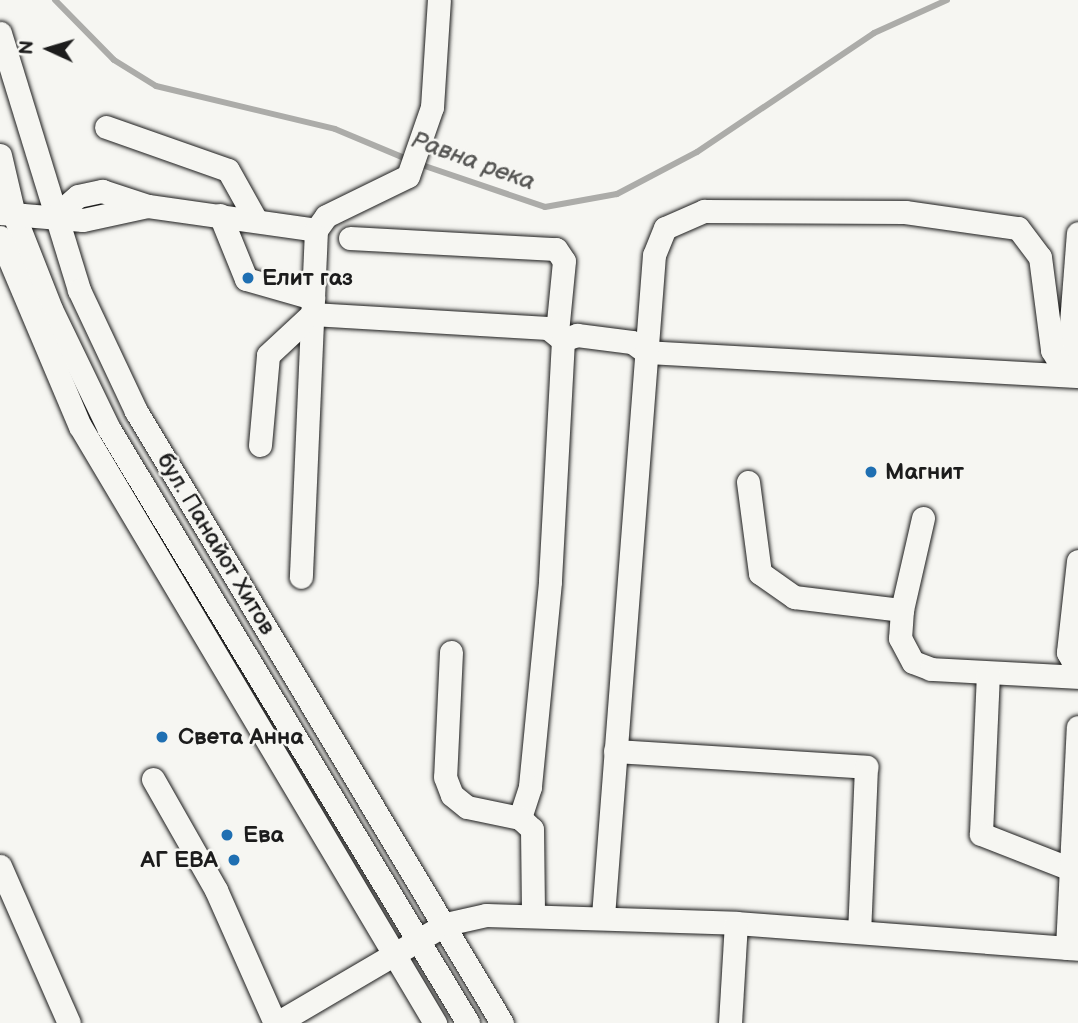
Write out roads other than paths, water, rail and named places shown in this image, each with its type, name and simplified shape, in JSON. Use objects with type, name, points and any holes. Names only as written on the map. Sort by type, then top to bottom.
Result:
[{"type":"street","points":[[301,577],[316,230],[326,216],[392,189],[409,175],[421,152],[438,63],[439,0]]},
{"type":"street","name":"бул. Панайот Хитов","points":[[0,33],[79,290],[136,411],[446,924],[502,1023]]},
{"type":"street","points":[[106,127],[229,170],[256,220]]},
{"type":"street","name":"бул. Панайот Хитов","points":[[0,155],[7,214],[109,429],[468,1023]]},
{"type":"street","points":[[7,214],[93,219],[148,206],[316,230]]},
{"type":"street","points":[[603,916],[656,248],[676,218],[704,211],[905,212],[1006,224],[1028,236],[1040,257],[1052,350],[1073,375]]},
{"type":"street","points":[[220,215],[246,279],[312,306],[632,342],[646,352],[1073,375]]},
{"type":"street","points":[[1073,375],[1078,233]]},
{"type":"street","points":[[0,237],[80,426],[396,952],[435,1023]]},
{"type":"street","points":[[351,238],[556,249],[564,261],[550,582],[530,787],[520,818]]},
{"type":"street","points":[[260,445],[268,355],[312,306]]},
{"type":"street","points":[[748,482],[760,573],[794,597],[902,610]]},
{"type":"street","points":[[923,518],[902,610],[900,638],[913,662],[988,673],[1078,675],[1068,652],[1078,561]]},
{"type":"street","points":[[451,652],[444,753],[452,795],[467,807],[520,818],[532,830],[536,847],[533,913]]},
{"type":"street","points":[[988,673],[981,834],[1071,869]]},
{"type":"street","points":[[153,779],[216,890],[276,1023],[446,924],[533,913],[736,923],[1072,949],[1071,869],[1078,727]]},
{"type":"street","points":[[615,751],[866,767],[859,932]]},
{"type":"street","points":[[0,866],[69,1023]]},
{"type":"street","points":[[730,1023],[736,923]]},
{"type":"waterway","name":"Равна река","points":[[55,0],[114,60],[156,86],[335,129],[409,160]]},
{"type":"waterway","name":"Равна река","points":[[419,164],[545,207],[617,194],[697,152],[874,33],[947,0]]},
{"type":"place","name":"Елит газ","points":[[248,278]]},
{"type":"place","name":"Магнит","points":[[871,472]]},
{"type":"place","name":"Света Анна","points":[[162,737]]},
{"type":"place","name":"Ева","points":[[227,835]]},
{"type":"place","name":"АГ ЕВА","points":[[234,860]]}]
